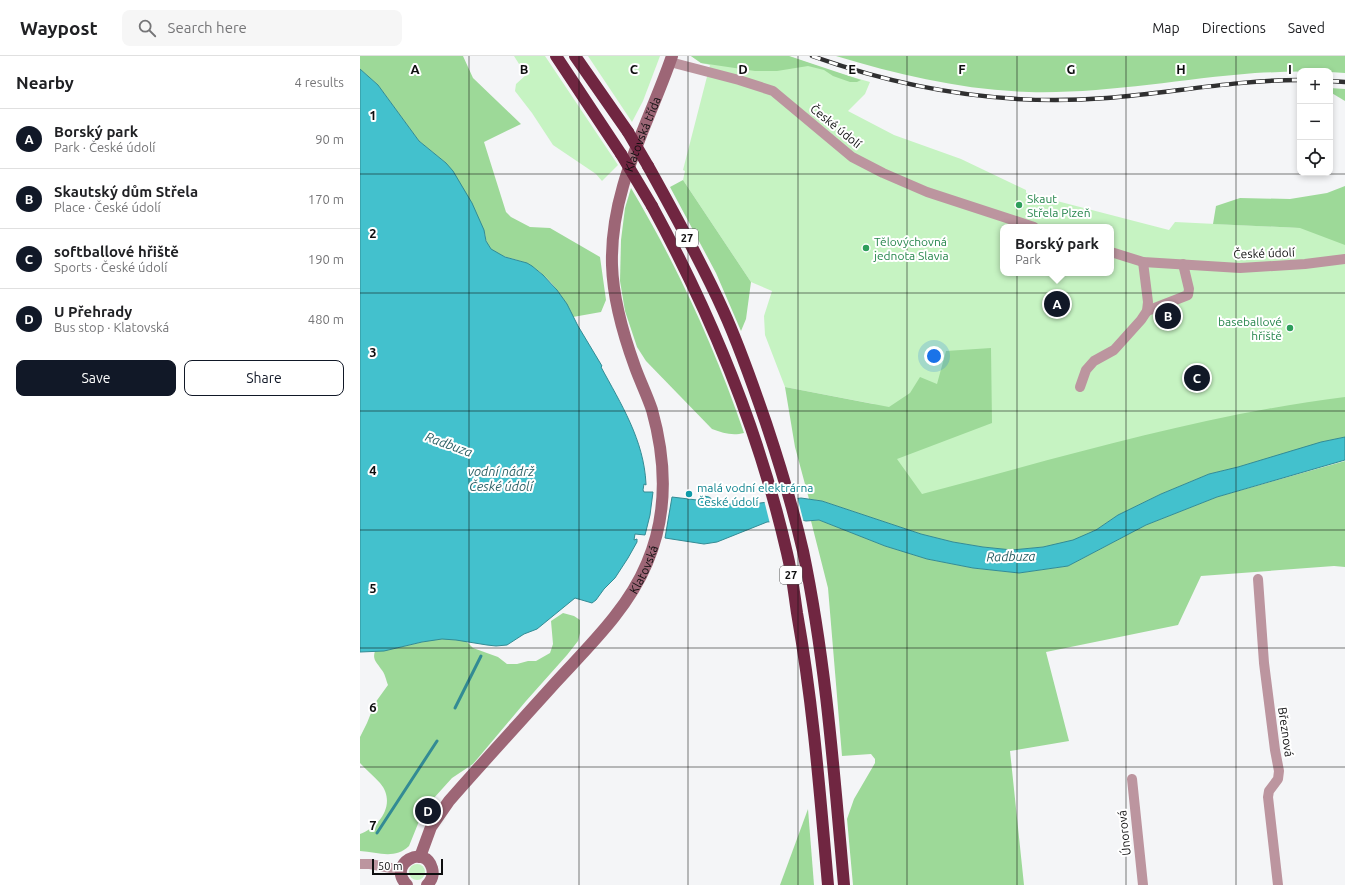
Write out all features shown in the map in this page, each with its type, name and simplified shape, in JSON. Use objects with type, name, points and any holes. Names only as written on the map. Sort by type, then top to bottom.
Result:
[{"type":"highway","name":"27","points":[[556,56],[621,154],[652,206],[683,263],[720,343],[739,392],[759,454],[787,554],[809,688],[828,885]]},
{"type":"highway","name":"27","points":[[575,56],[628,132],[648,166],[724,310],[751,380],[774,450],[802,550],[818,636],[833,762],[844,885]]},
{"type":"main road","name":"Klatovská třída","points":[[616,213],[622,183],[671,59]]},
{"type":"main road","name":"Klatovská","points":[[420,857],[431,827],[448,801],[592,644],[617,613],[640,578],[656,539],[660,522],[663,496],[661,454],[651,408],[634,365],[621,324],[617,305],[612,268],[612,249],[616,213]]},
{"type":"main road","points":[[407,885],[402,877],[401,870],[403,864],[408,859],[420,857],[429,862],[433,870],[432,877],[427,885]]},
{"type":"street","name":"České údolí","points":[[671,59],[773,91],[852,157],[927,192],[1025,224]]},
{"type":"street","name":"České údolí","points":[[1114,253],[1143,262],[1240,268],[1305,264],[1345,259]]},
{"type":"street","points":[[1080,387],[1086,370],[1094,361],[1114,350],[1142,320],[1147,311],[1148,302],[1143,262]]},
{"type":"street","points":[[1147,311],[1188,295],[1189,289],[1183,264]]},
{"type":"street","name":"Březnová","points":[[1258,579],[1265,670],[1279,771],[1278,779],[1268,797],[1278,885]]},
{"type":"street","name":"Únorová","points":[[1132,779],[1143,885]]},
{"type":"street","points":[[360,864],[370,864],[401,870]]},
{"type":"green space","points":[[360,56],[463,56],[473,78],[521,124],[484,142],[506,212],[511,217],[530,227],[550,228],[600,257],[606,300],[601,312],[573,317],[556,289],[540,272],[526,263],[503,256],[491,249],[487,243],[485,234],[446,163],[419,141],[378,85],[360,69]]},
{"type":"green space","points":[[514,56],[545,56],[618,165],[602,181],[596,174],[553,145],[532,113],[515,91],[516,84],[526,75]]},
{"type":"green space","points":[[588,56],[660,56],[643,101],[632,122]]},
{"type":"green space","points":[[691,56],[789,56],[831,71],[870,82],[865,94],[848,111],[894,135],[961,159],[1026,190],[1026,193],[1169,230],[1175,222],[1300,228],[1345,193],[1345,437],[1321,442],[1238,467],[921,534],[855,512],[874,404],[785,387],[765,335],[764,316],[772,291],[751,282],[683,180],[685,171],[683,170],[710,65],[701,63]]},
{"type":"green space","points":[[691,56],[789,56],[861,80],[857,82],[850,82],[833,76],[824,70],[808,66],[777,71],[755,71],[701,63]]},
{"type":"green space","points":[[836,56],[1345,56],[1345,73],[1333,72],[1333,68],[1297,68],[1297,71],[1255,73],[1086,91],[1057,92],[1004,91],[956,85],[883,69]]},
{"type":"green space","points":[[1333,88],[1345,89],[1345,101],[1333,94]]},
{"type":"green space","points":[[683,180],[751,282],[746,319],[741,331],[716,273],[670,187]]},
{"type":"green space","points":[[1345,186],[1345,245],[1300,228],[1213,224],[1216,206],[1240,198],[1290,199],[1327,193]]},
{"type":"green space","points":[[631,188],[664,247],[708,338],[744,433],[728,434],[712,429],[646,361],[637,347],[625,311],[620,281],[621,240],[625,208]]},
{"type":"green space","points":[[991,348],[992,423],[897,459],[922,494],[1132,438],[1238,415],[1345,397],[1345,437],[1209,474],[1161,494],[1118,515],[1096,530],[1073,541],[1043,547],[1012,550],[953,542],[921,534],[822,501],[809,499],[795,447],[785,387],[889,407],[910,393],[920,377],[937,384],[946,351]]},
{"type":"green space","points":[[1345,461],[1345,567],[1334,566],[1201,576],[1178,625],[1046,652],[1069,741],[1010,751],[1024,885],[853,885],[847,819],[854,799],[875,763],[875,759],[871,754],[842,756],[828,588],[811,521],[819,520],[885,546],[927,559],[973,568],[1019,573],[1068,566],[1146,525],[1217,497]]},
{"type":"green space","points":[[563,613],[574,616],[580,620],[580,633],[578,641],[473,764],[452,778],[424,809],[409,846],[398,853],[392,854],[379,854],[360,851],[360,834],[367,831],[380,820],[384,813],[387,798],[380,783],[360,763],[360,737],[375,703],[388,685],[384,672],[375,659],[375,651],[446,638],[466,641],[473,648],[498,657],[507,664],[536,661],[550,653],[553,644],[551,621]]},
{"type":"green space","points":[[808,809],[814,885],[780,885]]},
{"type":"green space","points":[[414,864],[420,864],[425,869],[423,878],[420,880],[414,880],[409,875],[409,869]]},
{"type":"water","name":"vodní nádrž České údolí","points":[[360,69],[378,85],[419,141],[446,163],[453,171],[472,203],[484,230],[486,241],[491,249],[505,257],[527,263],[532,266],[557,290],[567,304],[578,326],[602,366],[601,367],[624,409],[636,437],[644,468],[646,485],[644,484],[643,490],[644,492],[653,492],[650,515],[645,535],[635,534],[634,540],[637,539],[637,542],[628,558],[615,578],[596,600],[592,603],[575,598],[537,629],[524,634],[507,645],[496,646],[442,639],[384,651],[360,652]]},
{"type":"water","name":"Radbuza","points":[[1345,437],[1345,460],[1217,497],[1146,525],[1068,566],[1019,573],[973,568],[927,559],[885,546],[819,520],[767,522],[717,542],[704,544],[665,538],[672,497],[699,500],[699,495],[709,497],[719,504],[752,504],[801,498],[822,501],[921,534],[953,542],[1012,550],[1043,547],[1073,540],[1096,530],[1118,515],[1161,494],[1209,474],[1238,467],[1321,442]]},
{"type":"pier","points":[[797,496],[804,523],[790,522],[770,524],[764,500]]},
{"type":"waterway","points":[[455,708],[481,656]]},
{"type":"waterway","points":[[377,833],[437,741]]},
{"type":"railway","points":[[812,56],[884,78],[921,86],[958,93],[1032,100],[1107,98],[1227,84],[1297,80]]},
{"type":"railway","points":[[1333,81],[1345,82]]},
{"type":"place","name":"Skaut Střela Plzeň","points":[[1019,205]]},
{"type":"place","name":"Tělovýchovná jednota Slavia","points":[[866,248]]},
{"type":"place","name":"Borský park","points":[[1057,304]]},
{"type":"place","name":"Skautský dům Střela","points":[[1168,316]]},
{"type":"place","name":"baseballové hřiště","points":[[1290,328]]},
{"type":"place","name":"softballové hřiště","points":[[1197,378]]},
{"type":"place","name":"malá vodní elektrárna České údolí","points":[[689,494]]},
{"type":"place","name":"U Přehrady","points":[[428,811]]}]
